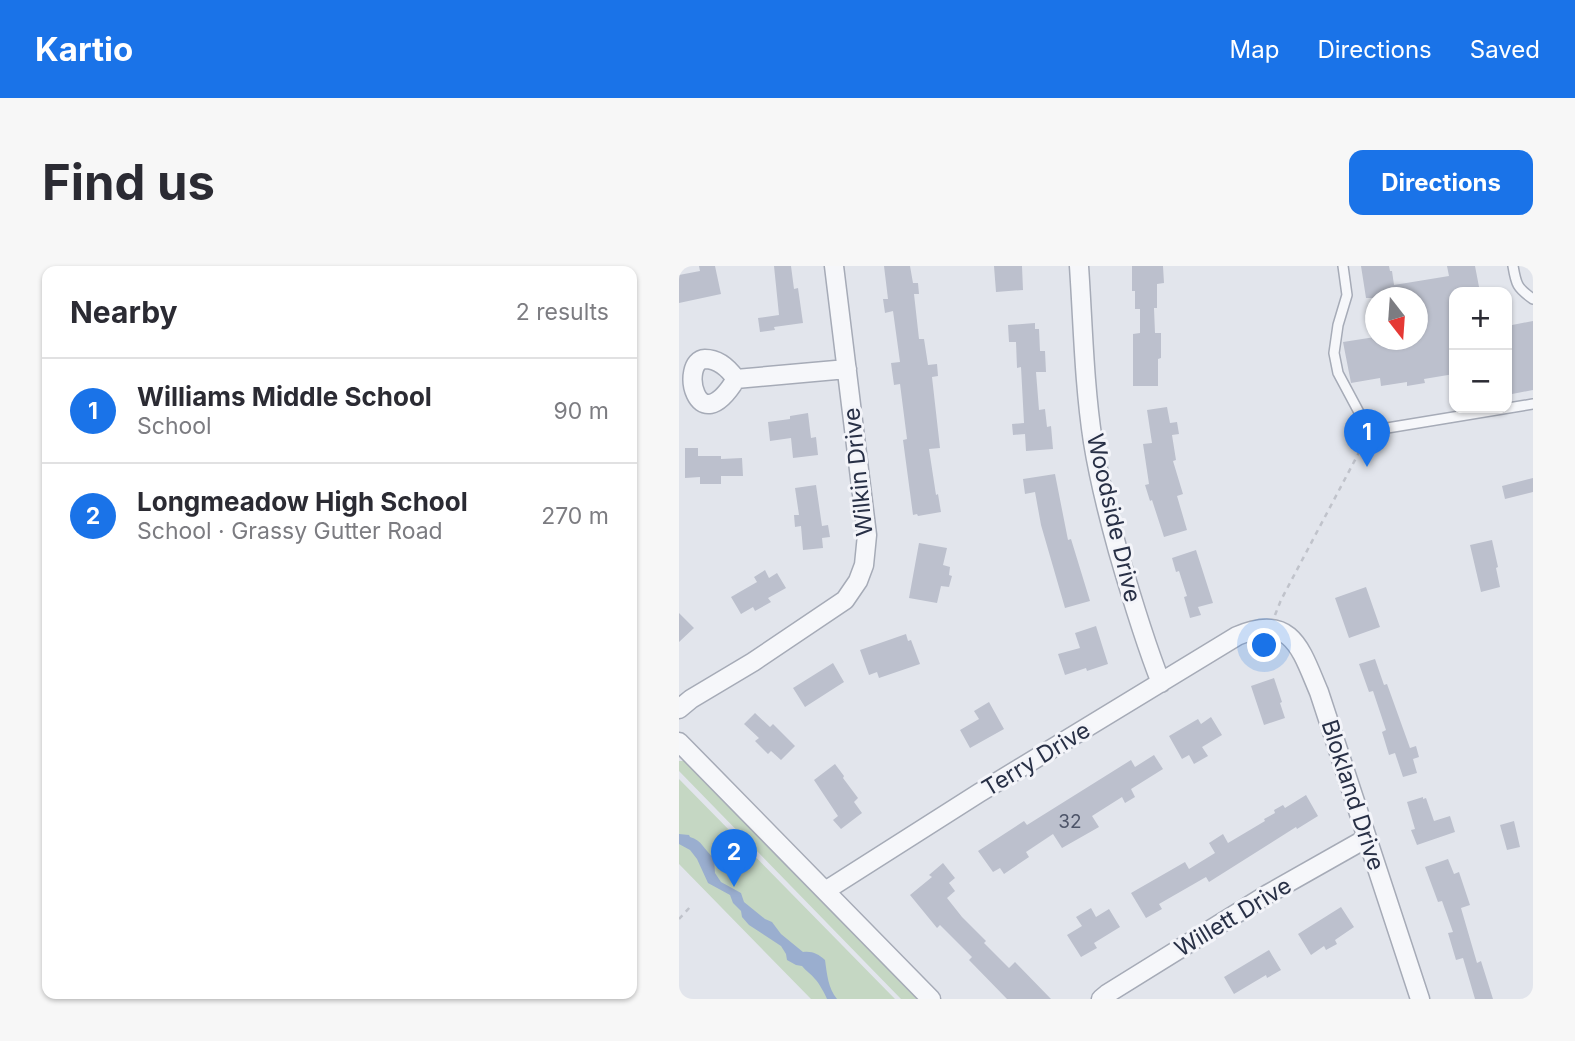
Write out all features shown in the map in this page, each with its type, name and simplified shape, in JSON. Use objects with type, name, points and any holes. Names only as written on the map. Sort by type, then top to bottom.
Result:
[{"type":"street","name":"Wilkin Drive","points":[[679,709],[845,600],[858,582],[864,565],[867,535],[834,266]]},
{"type":"street","name":"Woodside Drive","points":[[1079,266],[1093,441],[1105,502],[1125,574],[1161,683]]},
{"type":"street","points":[[736,379],[847,369]]},
{"type":"street","name":"Terry Drive","points":[[825,891],[979,793],[1237,636],[1248,631],[1271,628]]},
{"type":"street","name":"Blokland Drive","points":[[1271,628],[1288,635],[1296,643],[1319,692],[1420,999]]},
{"type":"street","points":[[679,742],[931,999]]},
{"type":"street","name":"Willett Drive","points":[[1101,999],[1268,894],[1367,838]]},
{"type":"lane","points":[[1343,266],[1347,295],[1338,325],[1334,352],[1338,373],[1369,431],[1533,404]]},
{"type":"lane","points":[[1513,266],[1516,283],[1521,291],[1533,299]]},
{"type":"path","points":[[1271,628],[1281,600],[1348,477],[1369,431]]},
{"type":"path","points":[[679,919],[691,906]]},
{"type":"green space","points":[[679,761],[684,761],[693,768],[918,999],[901,999],[679,771]]},
{"type":"green space","points":[[679,779],[895,999],[811,999],[679,864]]},
{"type":"water","points":[[679,834],[689,835],[700,843],[714,858],[715,873],[721,882],[741,893],[744,902],[772,922],[781,934],[803,952],[815,953],[825,960],[830,986],[837,999],[827,999],[820,986],[802,966],[787,960],[781,946],[749,925],[730,895],[708,883],[697,859],[690,850],[679,844]]},
{"type":"building","points":[[699,266],[715,266],[721,294],[679,303],[679,275],[700,271]]},
{"type":"building","points":[[774,266],[791,266],[794,289],[798,288],[803,323],[760,332],[758,318],[779,315]]},
{"type":"building","points":[[884,266],[910,266],[913,283],[918,283],[919,294],[914,294],[919,339],[924,339],[928,365],[937,364],[938,376],[932,377],[940,448],[929,449],[941,512],[913,515],[903,440],[907,439],[900,384],[894,385],[891,363],[900,362],[893,311],[885,313],[883,299],[888,299]]},
{"type":"building","points":[[994,266],[1022,266],[1023,290],[996,292]]},
{"type":"building","points":[[1132,266],[1163,266],[1164,283],[1157,284],[1157,308],[1154,308],[1155,333],[1161,333],[1158,386],[1133,386],[1133,334],[1140,333],[1140,309],[1135,309]]},
{"type":"building","points":[[1361,266],[1389,266],[1394,285],[1449,276],[1447,266],[1475,266],[1479,287],[1449,287],[1449,375],[1424,379],[1425,383],[1407,386],[1407,382],[1381,386],[1380,378],[1351,383],[1343,342],[1365,339],[1365,350],[1428,350],[1428,287],[1365,287],[1365,292]]},
{"type":"building","points":[[1533,321],[1533,390],[1512,394],[1512,350],[1512,325]]},
{"type":"building","points":[[1035,323],[1035,329],[1039,329],[1040,351],[1045,351],[1046,372],[1036,372],[1039,410],[1045,409],[1047,427],[1051,426],[1053,449],[1026,451],[1025,434],[1013,435],[1012,424],[1024,423],[1021,367],[1017,368],[1016,342],[1009,342],[1008,325]]},
{"type":"building","points":[[1167,407],[1170,423],[1177,422],[1179,434],[1172,435],[1176,460],[1173,461],[1183,494],[1177,496],[1187,530],[1164,537],[1145,485],[1149,484],[1143,444],[1152,443],[1147,410]]},
{"type":"building","points":[[808,413],[811,438],[816,437],[818,455],[793,458],[791,438],[770,441],[768,422]]},
{"type":"building","points":[[685,448],[698,448],[698,456],[742,458],[743,476],[721,476],[721,484],[700,484],[700,477],[685,478]]},
{"type":"building","points":[[1055,474],[1068,540],[1071,539],[1090,601],[1065,608],[1041,525],[1035,492],[1025,494],[1023,479]]},
{"type":"building","points":[[1533,478],[1533,492],[1505,499],[1502,486]]},
{"type":"building","points":[[816,485],[822,526],[828,525],[830,537],[822,538],[823,548],[803,550],[801,526],[795,527],[794,515],[799,515],[795,488]]},
{"type":"building","points":[[1492,540],[1500,587],[1481,592],[1470,545]]},
{"type":"building","points":[[919,543],[947,548],[943,565],[950,567],[949,575],[952,576],[949,587],[941,586],[937,603],[909,598]]},
{"type":"building","points":[[1196,550],[1213,603],[1198,607],[1201,615],[1190,618],[1184,597],[1187,596],[1172,558]]},
{"type":"building","points":[[765,570],[769,578],[777,573],[786,588],[768,598],[771,602],[755,611],[753,607],[741,614],[731,597],[757,582],[754,577]]},
{"type":"building","points":[[1366,587],[1380,627],[1349,638],[1335,598]]},
{"type":"building","points":[[679,613],[694,628],[679,642]]},
{"type":"building","points":[[1096,626],[1108,664],[1065,675],[1058,654],[1080,648],[1075,633]]},
{"type":"building","points":[[906,634],[920,664],[879,678],[877,672],[869,675],[860,650]]},
{"type":"building","points":[[1375,659],[1410,748],[1416,746],[1419,757],[1413,759],[1417,773],[1403,777],[1395,753],[1389,755],[1382,732],[1386,730],[1373,691],[1369,692],[1359,664]]},
{"type":"building","points":[[833,663],[844,682],[805,707],[793,688]]},
{"type":"building","points":[[1274,678],[1285,718],[1264,725],[1251,686]]},
{"type":"building","points":[[989,702],[1004,729],[970,748],[960,730],[979,719],[974,711]]},
{"type":"building","points":[[755,713],[770,727],[773,724],[795,746],[781,760],[771,751],[768,754],[755,741],[759,738],[744,724]]},
{"type":"building","points":[[1211,717],[1222,735],[1202,747],[1208,756],[1194,764],[1189,755],[1182,759],[1169,736],[1198,719],[1201,724]]},
{"type":"building","points":[[1154,755],[1163,769],[1131,789],[1135,797],[1125,803],[1122,797],[1092,816],[1099,827],[1062,848],[1053,834],[1026,852],[1029,857],[1004,874],[1000,868],[993,872],[978,851],[1024,821],[1027,825],[1131,760],[1135,767]]},
{"type":"building","points":[[835,764],[858,798],[854,802],[862,813],[841,829],[833,820],[838,816],[814,780]]},
{"type":"building","points":[[1306,795],[1318,816],[1209,882],[1206,877],[1159,904],[1162,909],[1146,918],[1131,893],[1185,862],[1189,869],[1215,853],[1209,843],[1223,834],[1228,843],[1265,821],[1264,819],[1275,813],[1274,810],[1283,805],[1285,808]]},
{"type":"building","points":[[1426,798],[1434,821],[1450,816],[1455,832],[1417,845],[1411,830],[1415,829],[1407,802]]},
{"type":"building","points":[[1514,821],[1520,847],[1507,850],[1500,825]]},
{"type":"building","points":[[1448,859],[1454,874],[1459,872],[1470,905],[1461,908],[1477,963],[1481,961],[1493,999],[1475,999],[1463,958],[1456,960],[1448,933],[1453,932],[1442,901],[1438,902],[1425,867]]},
{"type":"building","points":[[943,863],[955,878],[949,883],[955,891],[947,898],[962,917],[1009,968],[1015,962],[1051,999],[1007,999],[969,960],[972,957],[940,925],[937,928],[910,895],[932,877],[929,875]]},
{"type":"building","points":[[1341,907],[1354,927],[1335,940],[1337,944],[1326,950],[1324,946],[1311,955],[1298,934]]},
{"type":"building","points":[[1091,908],[1096,917],[1109,909],[1120,927],[1094,943],[1097,948],[1081,957],[1067,935],[1082,926],[1076,917]]},
{"type":"building","points":[[1269,950],[1281,970],[1267,978],[1266,975],[1234,994],[1224,977]]},
{"type":"place","name":"Williams Middle School","points":[[1367,467]]},
{"type":"place","name":"Longmeadow High School","points":[[734,887]]}]
